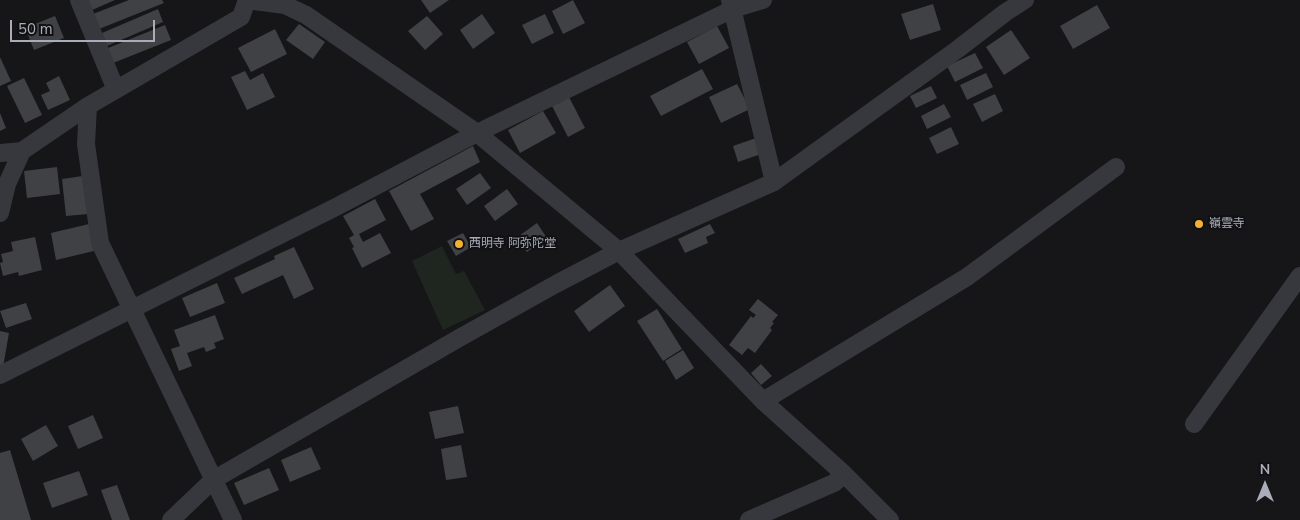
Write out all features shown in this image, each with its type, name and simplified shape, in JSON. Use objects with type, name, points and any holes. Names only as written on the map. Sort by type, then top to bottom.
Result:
[{"type":"street","points":[[80,0],[116,90]]},
{"type":"street","points":[[0,153],[22,151],[88,106],[241,17],[247,0],[287,3],[477,133],[619,251],[763,401],[844,474],[890,520]]},
{"type":"street","points":[[0,374],[336,207],[477,133],[732,4],[763,0]]},
{"type":"street","points":[[171,520],[213,480],[461,337],[619,251],[774,182],[1025,0]]},
{"type":"street","points":[[732,4],[774,182]]},
{"type":"street","points":[[88,106],[86,144],[100,243],[232,520]]},
{"type":"street","points":[[0,213],[7,184],[22,151]]},
{"type":"street","points":[[763,401],[967,276],[1116,167]]},
{"type":"street","points":[[1194,424],[1300,276]]},
{"type":"street","points":[[749,520],[834,483],[844,474]]},
{"type":"shaded area","points":[[442,246],[456,274],[464,271],[485,310],[443,330],[412,261]]},
{"type":"building","points":[[88,0],[115,0],[92,10]]},
{"type":"building","points":[[129,0],[162,0],[164,3],[99,29],[93,14]]},
{"type":"building","points":[[421,0],[449,0],[430,13]]},
{"type":"building","points":[[573,0],[585,23],[563,34],[552,11]]},
{"type":"building","points":[[933,4],[941,30],[910,40],[901,14]]},
{"type":"building","points":[[1097,5],[1110,28],[1073,49],[1060,26]]},
{"type":"building","points":[[158,9],[163,22],[107,46],[102,33]]},
{"type":"building","points":[[482,14],[495,33],[473,49],[460,30]]},
{"type":"building","points":[[545,14],[554,33],[532,44],[522,25]]},
{"type":"building","points":[[55,16],[64,38],[34,50],[25,28]]},
{"type":"building","points":[[427,16],[443,34],[425,50],[408,31]]},
{"type":"building","points":[[299,24],[325,42],[313,59],[286,40]]},
{"type":"building","points":[[165,25],[171,40],[113,63],[108,48]]},
{"type":"building","points":[[717,26],[729,48],[699,64],[687,42]]},
{"type":"building","points":[[275,29],[287,54],[251,72],[238,48]]},
{"type":"building","points":[[1011,30],[1030,58],[1004,75],[986,47]]},
{"type":"building","points":[[975,53],[983,68],[955,82],[947,66]]},
{"type":"building","points":[[0,57],[11,81],[0,86]]},
{"type":"building","points":[[702,69],[713,89],[661,116],[650,96]]},
{"type":"building","points":[[245,71],[250,80],[263,73],[275,97],[247,110],[231,77]]},
{"type":"building","points":[[986,73],[993,87],[967,100],[960,85]]},
{"type":"building","points":[[59,76],[70,100],[48,110],[41,95],[50,91],[46,83]]},
{"type":"building","points":[[24,78],[42,115],[25,123],[7,86]]},
{"type":"building","points":[[737,84],[750,109],[721,123],[709,97]]},
{"type":"building","points":[[931,86],[937,98],[916,108],[910,96]]},
{"type":"building","points":[[995,94],[1003,111],[982,122],[973,104]]},
{"type":"building","points":[[569,97],[585,128],[568,137],[552,106]]},
{"type":"building","points":[[944,104],[951,117],[927,129],[921,116]]},
{"type":"building","points":[[543,111],[556,133],[520,153],[508,130]]},
{"type":"building","points":[[0,113],[6,128],[0,131]]},
{"type":"building","points":[[951,127],[959,144],[937,154],[929,138]]},
{"type":"building","points":[[759,137],[764,153],[738,162],[733,146]]},
{"type":"building","points":[[473,146],[480,162],[420,194],[434,219],[411,231],[389,191]]},
{"type":"building","points":[[57,167],[60,194],[27,198],[24,171]]},
{"type":"building","points":[[480,173],[491,188],[467,205],[456,189]]},
{"type":"building","points":[[83,176],[88,214],[66,216],[62,179]]},
{"type":"building","points":[[507,189],[518,204],[495,221],[484,206]]},
{"type":"building","points":[[375,199],[386,220],[359,234],[363,242],[380,233],[391,253],[362,268],[349,238],[354,235],[343,216]]},
{"type":"building","points":[[537,223],[547,238],[527,252],[516,238]]},
{"type":"building","points":[[89,224],[94,251],[56,260],[51,233]]},
{"type":"building","points":[[710,224],[715,233],[706,237],[708,243],[685,253],[678,239]]},
{"type":"building","name":"西明寺 阿弥陀堂","points":[[463,233],[471,247],[456,256],[447,241]]},
{"type":"building","points":[[35,237],[42,270],[19,276],[18,272],[3,276],[0,263],[3,262],[1,254],[13,251],[11,242]]},
{"type":"building","points":[[294,247],[314,289],[294,299],[283,275],[242,294],[234,278],[275,259],[274,256]]},
{"type":"building","points":[[217,283],[225,303],[190,317],[182,298]]},
{"type":"building","points":[[610,285],[625,306],[589,332],[574,311]]},
{"type":"building","points":[[758,299],[778,315],[772,322],[774,323],[770,328],[772,330],[755,353],[748,348],[742,355],[729,345],[751,316],[753,318],[756,315],[749,310]]},
{"type":"building","points":[[26,303],[32,319],[6,328],[0,311]]},
{"type":"building","points":[[657,309],[682,349],[663,361],[637,321]]},
{"type":"building","points":[[215,315],[224,339],[214,343],[216,348],[206,352],[204,347],[187,353],[192,366],[179,371],[171,349],[180,346],[174,330]]},
{"type":"building","points":[[0,331],[9,333],[3,367],[0,366]]},
{"type":"building","points":[[683,350],[694,368],[676,380],[665,361]]},
{"type":"building","points":[[761,364],[772,376],[761,385],[751,373]]},
{"type":"building","points":[[458,406],[464,433],[435,439],[429,412]]},
{"type":"building","points":[[93,415],[103,438],[78,449],[68,426]]},
{"type":"building","points":[[46,425],[58,446],[33,461],[21,439]]},
{"type":"building","points":[[461,445],[467,477],[446,480],[441,449]]},
{"type":"building","points":[[311,447],[321,469],[290,482],[281,460]]},
{"type":"building","points":[[10,450],[31,520],[0,520],[0,453]]},
{"type":"building","points":[[269,468],[279,490],[244,505],[234,483]]},
{"type":"building","points":[[79,471],[88,495],[52,508],[43,483]]},
{"type":"building","points":[[117,485],[130,520],[112,520],[101,490]]},
{"type":"place","name":"嶺雲寺","points":[[1199,224]]},
{"type":"place","name":"西明寺 阿弥陀堂","points":[[459,244]]}]
